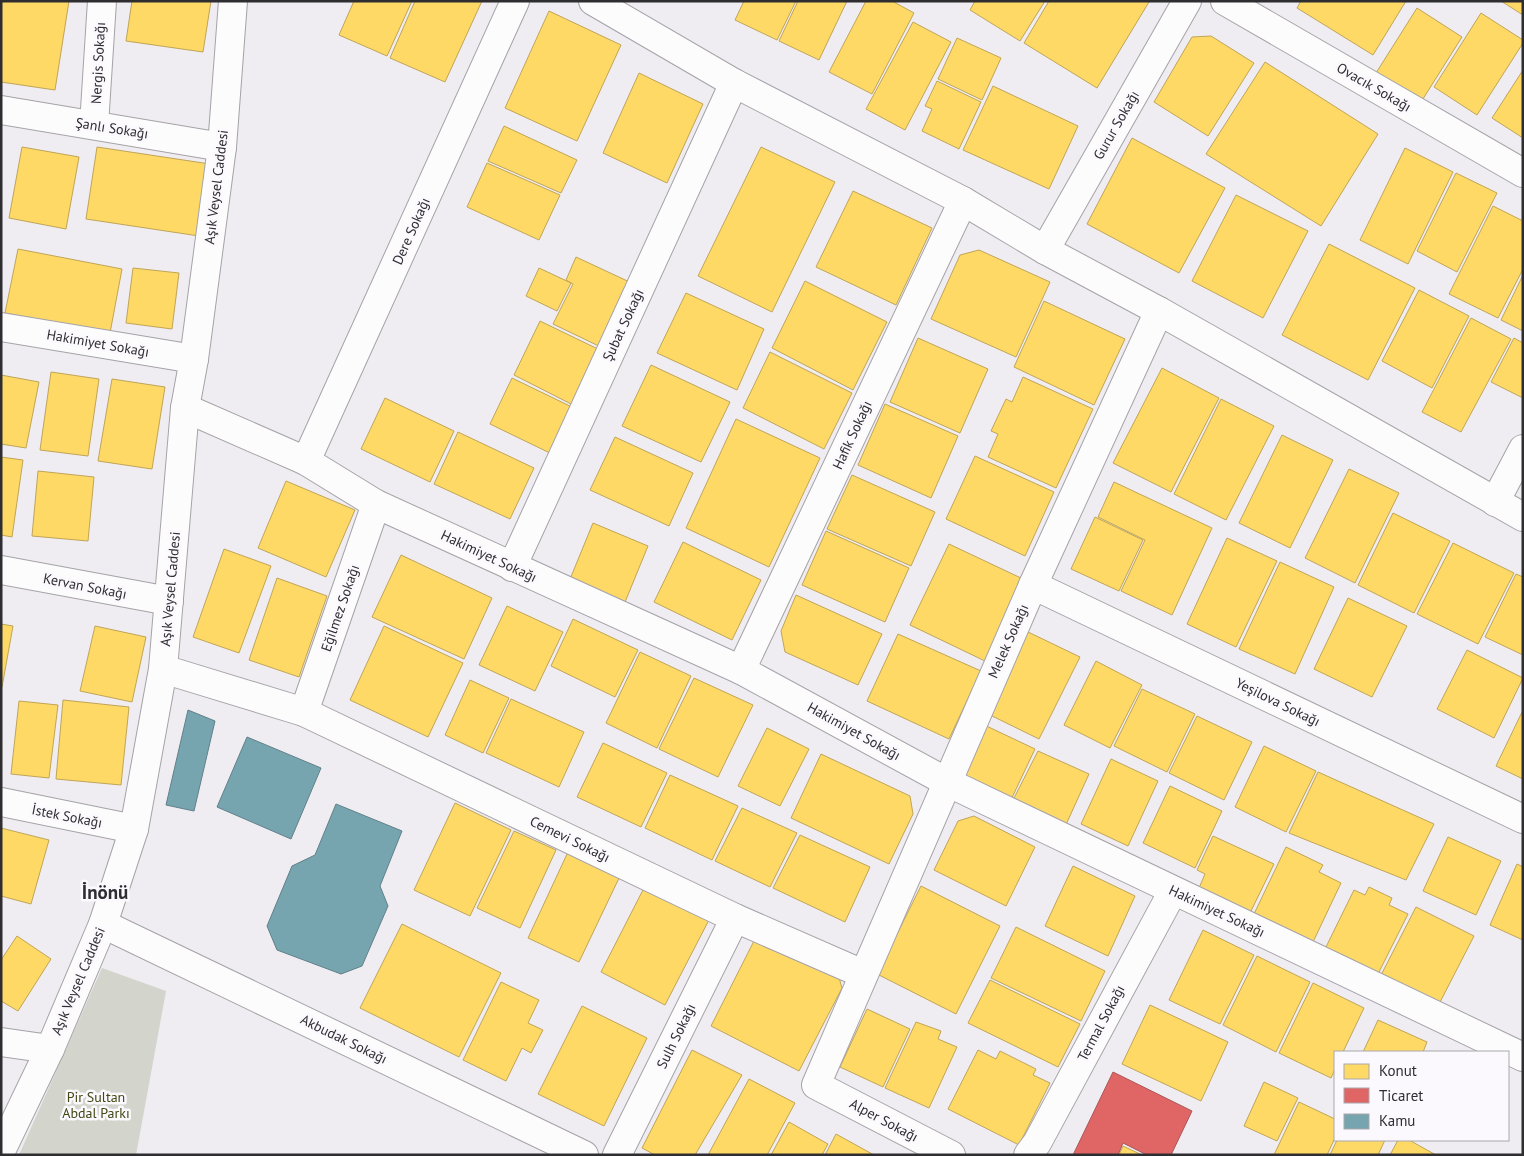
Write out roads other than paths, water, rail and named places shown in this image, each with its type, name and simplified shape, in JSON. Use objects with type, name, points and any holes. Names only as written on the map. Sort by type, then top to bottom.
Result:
[{"type":"street","name":"Nergis Sokağı","points":[[94,125],[102,1]]},
{"type":"street","name":"Aşık Veysel Caddesi","points":[[1,1151],[50,1049],[103,924],[134,829],[162,669],[185,408],[194,359],[222,147],[233,1]]},
{"type":"street","name":"Dere Sokağı","points":[[306,461],[515,1]]},
{"type":"street","points":[[593,1],[734,83],[963,201],[1045,250],[1159,311],[1495,502],[1523,516]]},
{"type":"street","name":"Gurur Sokağı","points":[[1045,250],[1187,1]]},
{"type":"street","name":"Ovacık Sokağı","points":[[1226,1],[1523,173]]},
{"type":"street","name":"Şubat Sokağı","points":[[512,567],[734,83]]},
{"type":"street","name":"Şanlı Sokağı","points":[[1,110],[222,147]]},
{"type":"street","name":"Hafik Sokağı","points":[[741,670],[963,201]]},
{"type":"street","name":"Melek Sokağı","points":[[863,974],[1033,585],[1159,311]]},
{"type":"street","name":"Hakimiyet Sokağı","points":[[1,327],[194,359]]},
{"type":"street","name":"Hakimiyet Sokağı","points":[[185,408],[306,461],[376,504],[741,670],[947,782],[1523,1057]]},
{"type":"street","points":[[1495,502],[1523,449]]},
{"type":"street","name":"Eğilmez Sokağı","points":[[304,712],[376,504]]},
{"type":"street","name":"Kervan Sokağı","points":[[1,570],[169,601]]},
{"type":"street","name":"Yeşilova Sokağı","points":[[1033,585],[1523,820]]},
{"type":"street","name":"Cemevi Sokağı","points":[[162,669],[304,712],[735,918],[863,974]]},
{"type":"street","name":"İstek Sokağı","points":[[1,802],[134,829]]},
{"type":"street","name":"Termal Sokağı","points":[[1028,1155],[1173,891]]},
{"type":"street","name":"Sulh Sokağı","points":[[617,1155],[735,918]]},
{"type":"street","name":"Akbudak Sokağı","points":[[103,924],[584,1155]]},
{"type":"street","name":"Alper Sokağı","points":[[863,974],[816,1085],[951,1155]]},
{"type":"street","points":[[1,1042],[50,1049]]},
{"type":"district","name":"İnönü","points":[[105,892]]},
{"type":"park label","name":"Pir Sultan Abdal Parkı","points":[[96,1106]]}]
